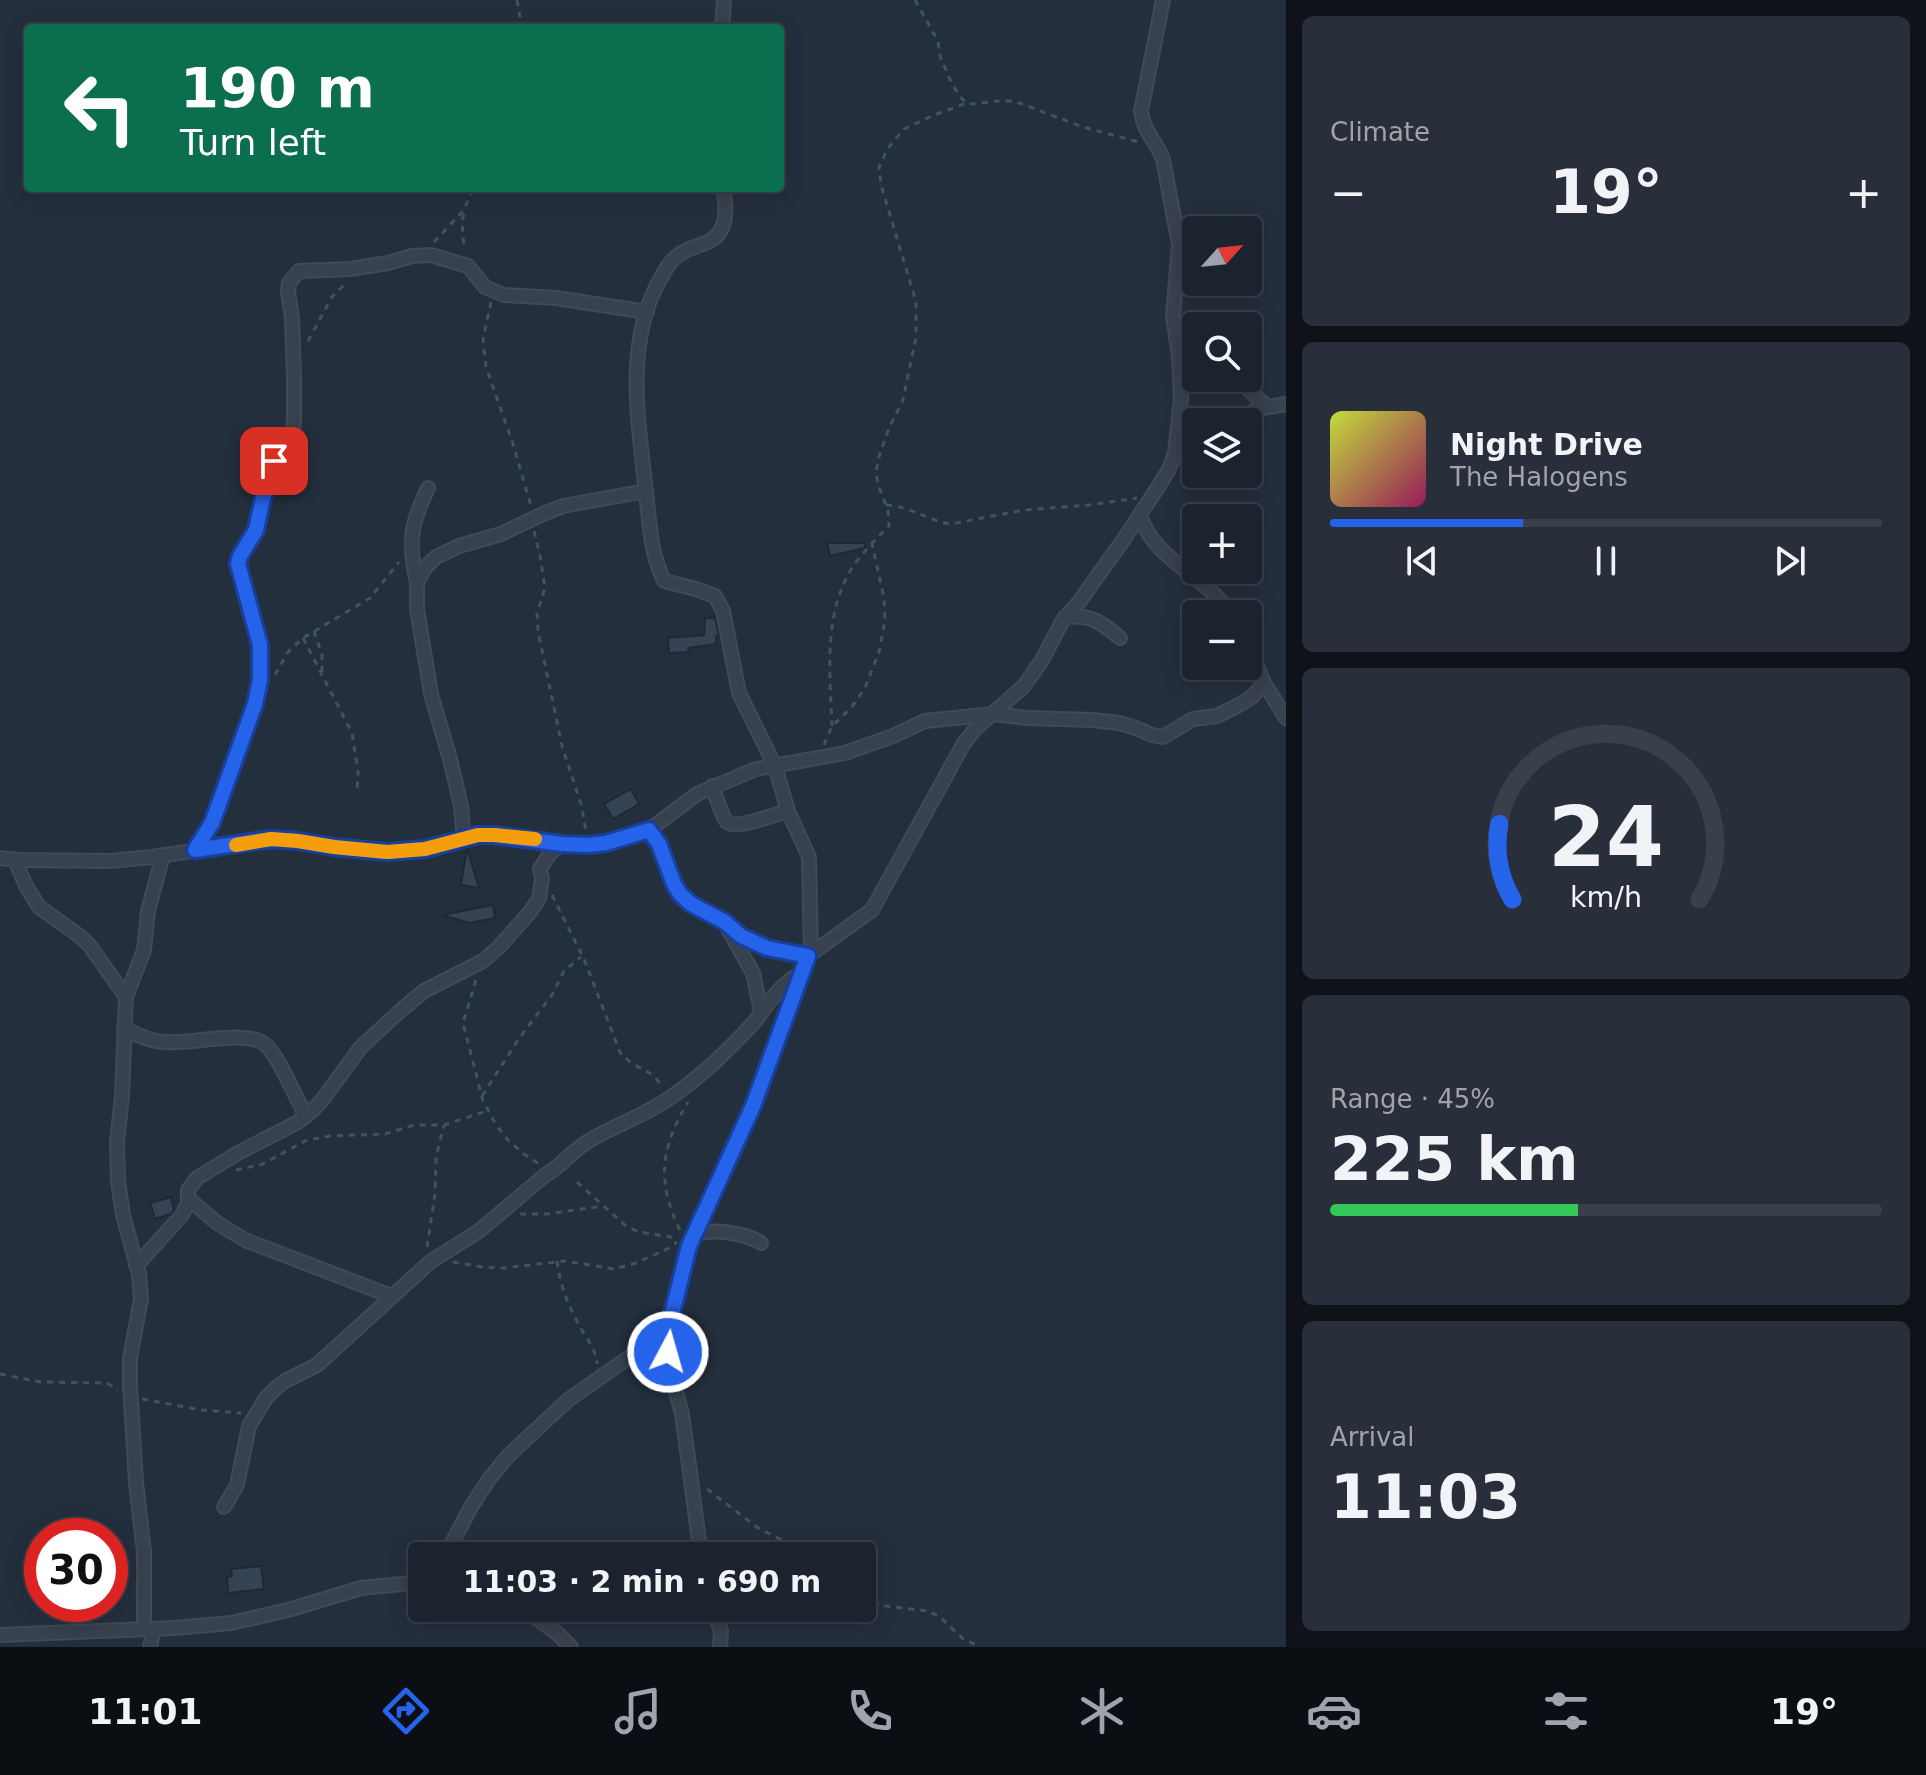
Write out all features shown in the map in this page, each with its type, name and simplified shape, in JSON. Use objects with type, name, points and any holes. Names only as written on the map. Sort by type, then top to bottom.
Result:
[{"type":"street","points":[[722,24],[724,0]]},
{"type":"street","points":[[649,830],[659,844],[674,884],[691,904],[725,922],[741,936],[767,948],[810,955],[872,910],[964,743],[976,728],[1024,686],[1065,617],[1079,602],[1152,497],[1173,460],[1181,398],[1173,316],[1179,245],[1168,178],[1158,146],[1143,125],[1141,111],[1163,0]]},
{"type":"street","points":[[699,1542],[682,1414],[670,1370],[668,1352],[673,1310],[689,1246],[753,1106],[810,955],[809,857],[788,811],[775,766],[739,693],[723,611],[715,596],[664,581],[653,557],[636,406],[637,367],[647,312],[657,285],[673,259],[716,237],[722,228],[726,206],[724,192]]},
{"type":"street","points":[[195,850],[212,823],[255,704],[260,680],[260,645],[238,564],[256,530],[274,461],[291,439],[293,354],[288,291],[295,275],[305,270],[350,269],[431,255],[468,266],[485,287],[504,295],[556,298],[647,312]]},
{"type":"street","points":[[1176,338],[1182,342]]},
{"type":"street","points":[[1251,392],[1267,407]]},
{"type":"street","points":[[1262,408],[1286,404]]},
{"type":"street","points":[[1173,460],[1182,455]]},
{"type":"street","points":[[428,488],[414,523],[411,557],[431,694],[461,806],[464,840]]},
{"type":"street","points":[[417,583],[424,569],[436,557],[459,546],[501,534],[563,506],[646,491]]},
{"type":"street","points":[[1140,515],[1143,527],[1155,542],[1219,600]]},
{"type":"street","points":[[1065,617],[1092,618],[1120,638]]},
{"type":"street","points":[[1262,678],[1286,718]]},
{"type":"street","points":[[0,858],[110,861],[271,839],[387,852],[425,849],[478,835],[562,844],[606,843],[649,830],[697,794],[756,769],[845,753],[925,721],[994,714],[1119,723],[1163,737],[1193,719],[1217,716],[1237,706],[1252,697],[1264,683]]},
{"type":"street","points":[[712,786],[725,818],[735,826],[788,811]]},
{"type":"street","points":[[136,1266],[182,1215],[188,1203],[188,1190],[197,1178],[306,1116],[323,1099],[360,1048],[400,1011],[424,991],[483,961],[499,947],[539,899],[540,869],[550,853],[562,844]]},
{"type":"street","points":[[150,1647],[136,1482],[130,1358],[141,1299],[123,1215],[117,1142],[126,997],[144,950],[148,911],[163,855]]},
{"type":"street","points":[[15,860],[39,907],[90,946],[126,997]]},
{"type":"street","points":[[725,922],[753,973],[761,1012]]},
{"type":"street","points":[[224,1507],[237,1485],[249,1426],[276,1388],[317,1365],[424,1267],[479,1231],[583,1144],[666,1101],[715,1062],[752,1024],[781,987],[801,973]]},
{"type":"street","points":[[124,1028],[142,1038],[165,1043],[256,1039],[266,1045],[276,1058],[306,1116]]},
{"type":"street","points":[[188,1198],[217,1223],[245,1240],[391,1296]]},
{"type":"street","points":[[694,1234],[706,1231],[724,1233],[753,1238],[761,1243]]},
{"type":"street","points":[[452,1542],[489,1479],[508,1456],[568,1400],[638,1351],[673,1310]]},
{"type":"street","points":[[0,1635],[231,1623],[317,1603],[361,1588],[408,1583]]},
{"type":"street","points":[[542,1622],[571,1647]]},
{"type":"street","points":[[718,1622],[720,1647]]},
{"type":"path","points":[[517,0],[519,24]]},
{"type":"path","points":[[915,0],[938,41],[940,56],[952,84],[967,103]]},
{"type":"path","points":[[832,726],[830,671],[833,616],[853,567],[889,526],[888,511],[876,473],[889,428],[903,400],[916,337],[916,302],[881,185],[879,167],[888,148],[904,129],[934,115],[967,103],[998,101],[1014,101],[1083,127],[1158,146]]},
{"type":"path","points":[[468,266],[462,230],[464,210],[471,192]]},
{"type":"path","points":[[433,244],[464,210]]},
{"type":"path","points":[[293,354],[310,338],[332,297],[353,275],[369,265]]},
{"type":"path","points":[[495,291],[483,339],[486,367],[527,490],[545,588],[537,613],[538,631],[562,746],[581,804],[588,845]]},
{"type":"path","points":[[886,505],[899,506],[951,524],[1042,507],[1152,497]]},
{"type":"path","points":[[260,680],[276,674],[288,652],[303,638],[370,598],[396,566],[411,537]]},
{"type":"path","points":[[821,757],[832,726],[851,708],[865,688],[879,652],[885,621],[884,598],[872,544]]},
{"type":"path","points":[[314,631],[322,655],[322,674]]},
{"type":"path","points":[[303,638],[352,733],[358,763],[357,793]]},
{"type":"path","points":[[542,879],[555,899],[620,1052],[634,1066],[658,1079],[666,1101]]},
{"type":"path","points":[[482,1096],[552,995],[564,971],[581,957]]},
{"type":"path","points":[[483,961],[463,1023],[487,1111],[524,1154],[556,1169]]},
{"type":"path","points":[[438,1257],[482,1267],[504,1268],[557,1261],[614,1269],[669,1248],[684,1237],[667,1196],[665,1153],[672,1130],[690,1097]]},
{"type":"path","points":[[229,1171],[263,1164],[307,1140],[385,1134],[414,1125],[444,1125],[487,1111]]},
{"type":"path","points":[[424,1267],[435,1194],[436,1157],[444,1125]]},
{"type":"path","points":[[577,1182],[626,1226],[639,1232],[681,1239]]},
{"type":"path","points":[[502,1212],[547,1214],[603,1206]]},
{"type":"path","points":[[557,1261],[562,1291],[595,1351],[596,1380]]},
{"type":"path","points":[[0,1374],[40,1382],[107,1383],[150,1402],[254,1415]]},
{"type":"path","points":[[691,1478],[758,1528],[786,1542]]},
{"type":"path","points":[[876,1602],[928,1611],[940,1617],[962,1638],[980,1647]]},
{"type":"building","points":[[827,543],[865,543],[865,548],[830,556]]},
{"type":"building","points":[[705,618],[715,618],[719,636],[716,636],[716,644],[688,648],[689,652],[669,653],[668,638],[704,635]]},
{"type":"building","points":[[631,789],[639,804],[613,819],[604,804]]},
{"type":"building","points":[[467,848],[479,888],[461,885]]},
{"type":"building","points":[[493,905],[495,918],[470,923],[442,915]]},
{"type":"building","points":[[171,1197],[174,1210],[155,1219],[150,1203]]},
{"type":"building","points":[[261,1566],[264,1589],[228,1593],[227,1577],[232,1576],[231,1569]]},
{"type":"slow traffic","points":[[236,845],[271,839],[387,852],[425,849],[478,835],[535,839]]},
{"type":"route","points":[[274,461],[256,530],[238,564],[260,645],[260,680],[255,704],[212,823],[195,850],[271,839],[387,852],[425,849],[478,835],[588,845],[649,830],[659,844],[674,884],[691,904],[725,922],[741,936],[767,948],[808,956],[753,1106],[689,1246],[673,1310],[668,1352]]}]
